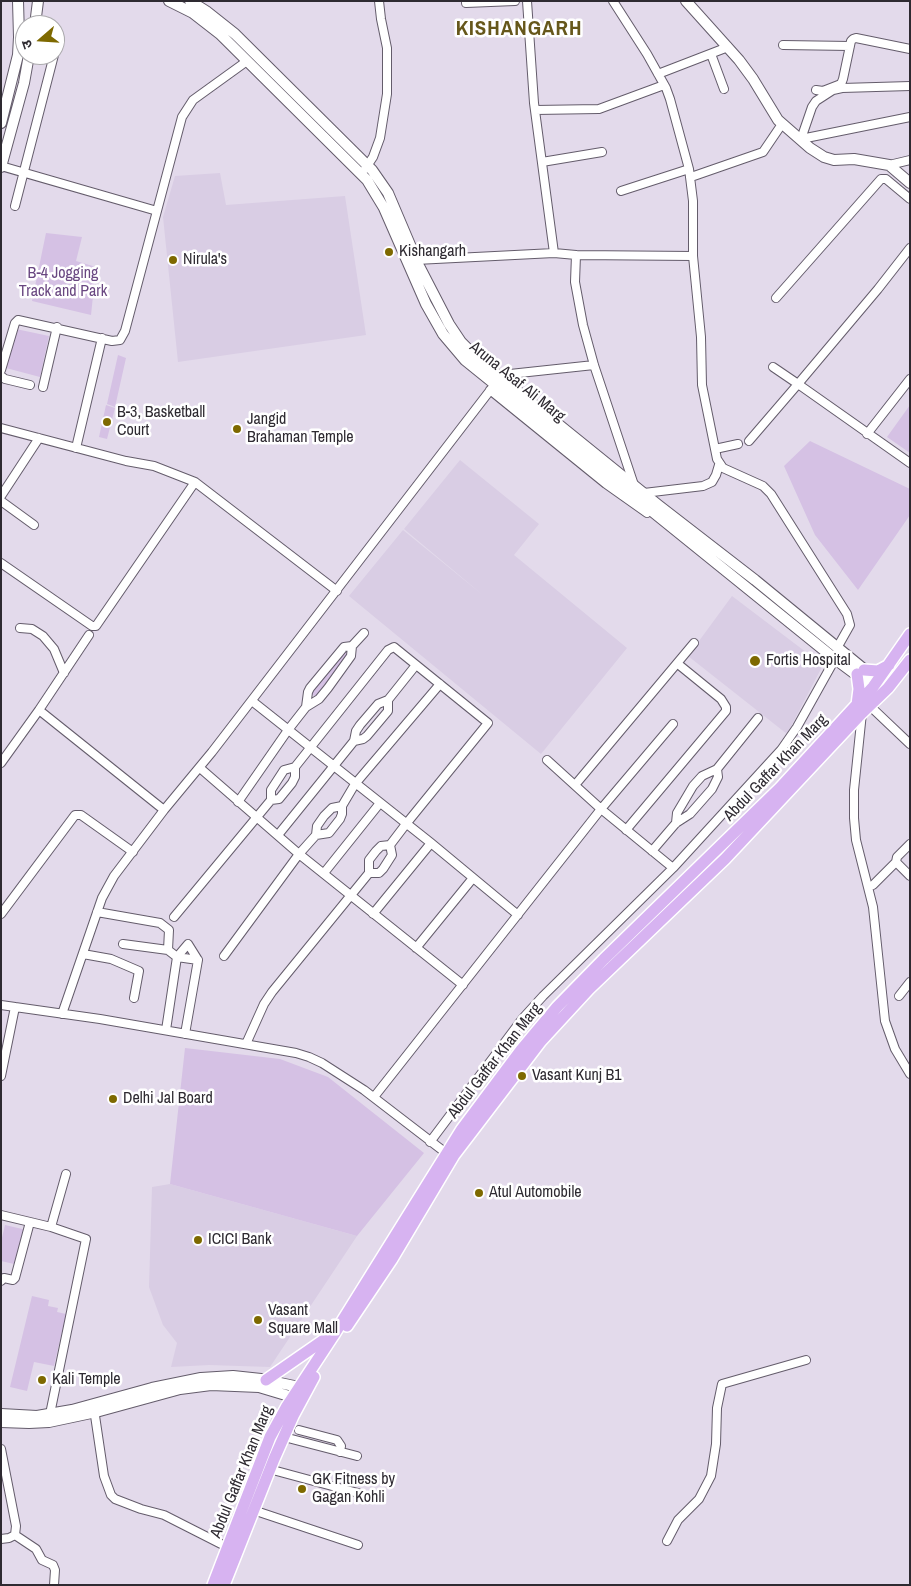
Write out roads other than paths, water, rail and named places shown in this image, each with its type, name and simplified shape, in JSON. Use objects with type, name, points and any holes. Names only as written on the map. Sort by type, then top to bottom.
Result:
[{"type":"main road","points":[[1,123],[18,55],[18,1]]},
{"type":"main road","points":[[36,15],[38,1]]},
{"type":"main road","name":"Aruna Asaf Ali Marg","points":[[169,1],[192,13],[209,25],[364,169],[384,208],[426,304],[443,334],[465,360],[836,659],[883,686]]},
{"type":"main road","points":[[686,1],[750,74],[782,124],[816,153],[834,160],[854,158],[888,165],[910,183]]},
{"type":"main road","name":"Aruna Asaf Ali Marg","points":[[194,2],[235,34],[388,193],[416,260],[449,324],[461,342],[480,361],[495,384],[634,485],[756,580],[837,648],[861,672]]},
{"type":"main road","points":[[1,166],[27,65]]},
{"type":"main road","points":[[910,634],[893,660],[886,667],[878,671],[861,672],[858,695],[863,708],[910,660]]},
{"type":"main road","points":[[883,686],[893,660]]},
{"type":"main road","name":"Abdul Gaffar Khan Marg","points":[[224,1585],[300,1394],[335,1332],[446,1153],[510,1064],[557,1007],[604,959],[863,708]]},
{"type":"main road","name":"Abdul Gaffar Khan Marg","points":[[213,1585],[229,1548],[270,1437],[370,1294],[454,1155],[541,1041],[589,989],[725,859],[863,708]]},
{"type":"main road","points":[[266,1380],[335,1332]]},
{"type":"main road","points":[[1,1414],[21,1416],[94,1409],[136,1392],[189,1379],[233,1376],[266,1380],[300,1394]]},
{"type":"main road","points":[[1,1422],[40,1423],[180,1389],[211,1385],[259,1388],[300,1394]]},
{"type":"street","points":[[364,169],[373,157],[380,138],[387,94],[388,56],[379,1]]},
{"type":"street","points":[[466,3],[515,1]]},
{"type":"street","points":[[527,1],[535,110],[554,253]]},
{"type":"street","points":[[613,1],[664,85],[670,99],[690,173],[693,201],[693,256],[701,336],[703,393],[720,465],[728,471],[763,486],[771,494],[847,614],[850,625],[837,648]]},
{"type":"street","points":[[816,90],[823,90],[841,84],[851,42],[856,38],[910,49]]},
{"type":"street","points":[[783,45],[850,46]]},
{"type":"street","points":[[658,74],[728,47]]},
{"type":"street","points":[[711,54],[724,89]]},
{"type":"street","points":[[1,370],[16,321],[21,320],[116,341],[120,340],[123,336],[182,117],[188,105],[247,61]]},
{"type":"street","points":[[15,206],[52,65]]},
{"type":"street","points":[[535,110],[599,109],[664,85]]},
{"type":"street","points":[[800,139],[816,101],[833,90],[842,88],[910,86]]},
{"type":"street","points":[[800,139],[910,117]]},
{"type":"street","points":[[621,191],[763,152],[782,124]]},
{"type":"street","points":[[542,162],[602,152]]},
{"type":"street","points":[[888,165],[910,160]]},
{"type":"street","points":[[1,166],[157,211]]},
{"type":"street","points":[[779,295],[881,179],[886,179],[910,199]]},
{"type":"street","points":[[749,441],[878,289],[910,248]]},
{"type":"street","points":[[416,260],[554,253],[576,255],[693,256]]},
{"type":"street","points":[[576,255],[575,276],[578,300],[594,365],[634,485]]},
{"type":"street","points":[[43,387],[57,327]]},
{"type":"street","points":[[76,448],[102,338]]},
{"type":"street","points":[[62,1014],[97,912],[108,886],[164,810],[200,768],[495,384],[510,374],[594,365]]},
{"type":"street","points":[[774,367],[909,463]]},
{"type":"street","points":[[1,376],[5,379],[30,386]]},
{"type":"street","points":[[866,434],[910,379]]},
{"type":"street","points":[[495,384],[606,484],[686,542],[746,592]]},
{"type":"street","points":[[1,428],[126,461],[154,466],[194,482],[337,591]]},
{"type":"street","points":[[1,496],[39,438]]},
{"type":"street","points":[[715,449],[738,444]]},
{"type":"street","points":[[644,493],[703,486],[712,482],[720,465]]},
{"type":"street","points":[[1,563],[92,626],[96,626],[194,482]]},
{"type":"street","points":[[1,501],[34,525]]},
{"type":"street","points":[[20,628],[32,629],[43,636],[54,649],[64,673]]},
{"type":"street","points":[[306,707],[310,688],[344,647],[352,646],[364,633]]},
{"type":"street","points":[[1,763],[89,635]]},
{"type":"street","points":[[575,785],[694,643]]},
{"type":"street","points":[[238,802],[288,730],[306,707],[319,699],[352,656],[352,646]]},
{"type":"street","points":[[246,1044],[268,998],[369,873],[368,864],[372,856],[381,846],[390,845],[488,723],[394,647],[388,650],[295,767],[295,777],[292,783],[279,798],[271,800]]},
{"type":"street","points":[[430,1142],[524,1018],[543,996],[673,868],[781,750],[797,727],[836,659]]},
{"type":"street","points":[[278,835],[354,741],[356,731],[360,725],[378,704],[388,700],[416,664]]},
{"type":"street","points":[[626,830],[726,711],[726,707],[721,699],[678,664]]},
{"type":"street","points":[[316,835],[328,833],[340,819],[342,806],[356,784],[440,684]]},
{"type":"street","points":[[354,741],[367,736],[388,711],[388,700]]},
{"type":"street","points":[[252,701],[431,843],[518,915]]},
{"type":"street","points":[[910,744],[892,727],[863,708],[854,790],[856,840],[873,907],[885,1021],[894,1049],[910,1074]]},
{"type":"street","points":[[39,710],[164,810]]},
{"type":"street","points":[[676,824],[676,813],[693,786],[702,776],[717,769],[758,718]]},
{"type":"street","points":[[374,1097],[601,809],[673,724]]},
{"type":"street","points":[[547,760],[601,809],[673,868]]},
{"type":"street","points":[[174,917],[257,819],[271,800],[271,790],[280,775],[287,768],[295,767]]},
{"type":"street","points":[[200,768],[299,854],[462,985]]},
{"type":"street","points":[[652,851],[676,824],[690,814],[712,789],[718,777],[717,769]]},
{"type":"street","points":[[324,873],[380,803]]},
{"type":"street","points":[[224,956],[299,854],[316,835],[317,826],[324,816],[332,808],[342,806]]},
{"type":"street","points":[[1,914],[77,814],[132,852]]},
{"type":"street","points":[[373,914],[431,843]]},
{"type":"street","points":[[873,885],[896,862],[897,858],[910,844]]},
{"type":"street","points":[[369,873],[380,873],[383,869],[392,855],[390,845]]},
{"type":"street","points":[[896,862],[910,876]]},
{"type":"street","points":[[416,948],[472,878]]},
{"type":"street","points":[[97,912],[160,923],[169,930],[168,950]]},
{"type":"street","points":[[123,944],[168,950],[178,957],[198,960]]},
{"type":"street","points":[[166,1030],[178,957],[188,944],[198,960],[185,1034]]},
{"type":"street","points":[[83,954],[111,959],[139,971],[134,998]]},
{"type":"street","points":[[899,996],[910,982]]},
{"type":"street","points":[[1,1005],[166,1030],[296,1053],[309,1057],[322,1063],[374,1097],[446,1153]]},
{"type":"street","points":[[1,1076],[15,1007]]},
{"type":"street","points":[[51,1227],[66,1174]]},
{"type":"street","points":[[1,1215],[51,1227],[84,1238],[87,1242],[50,1414]]},
{"type":"street","points":[[1,1281],[4,1278],[13,1280],[16,1278],[30,1222]]},
{"type":"street","points":[[667,1540],[678,1520],[699,1499],[711,1476],[716,1444],[717,1408],[722,1384],[806,1360]]},
{"type":"street","points":[[94,1409],[104,1476],[111,1495],[115,1499],[133,1504],[141,1509],[164,1515],[229,1548]]},
{"type":"street","points":[[299,1430],[338,1440],[341,1446],[340,1452]]},
{"type":"street","points":[[284,1437],[357,1456]]},
{"type":"street","points":[[1,1449],[16,1526],[15,1535]]},
{"type":"street","points":[[270,1470],[358,1493]]},
{"type":"street","points":[[253,1510],[358,1545]]},
{"type":"street","points":[[1,1540],[15,1535]]},
{"type":"street","points":[[15,1535],[36,1549],[42,1560],[52,1565],[55,1570],[54,1585]]},
{"type":"place","name":"Kishangarh","points":[[389,252]]},
{"type":"place","name":"Nirula's","points":[[173,260]]},
{"type":"place","name":"B-3, Basketball Court","points":[[107,422]]},
{"type":"place","name":"Jangid Brahaman Temple","points":[[237,429]]},
{"type":"place","name":"Fortis Hospital","points":[[755,661]]},
{"type":"place","name":"Vasant Kunj B1","points":[[522,1076]]},
{"type":"place","name":"Delhi Jal Board","points":[[113,1099]]},
{"type":"place","name":"Atul Automobile","points":[[479,1193]]},
{"type":"place","name":"ICICI Bank","points":[[198,1240]]},
{"type":"place","name":"Vasant Square Mall","points":[[258,1320]]},
{"type":"place","name":"Kali Temple","points":[[42,1380]]},
{"type":"place","name":"GK Fitness by Gagan Kohli","points":[[302,1489]]},
{"type":"district","name":"KISHANGARH","points":[[519,29]]},
{"type":"park label","name":"B-4 Jogging Track and Park","points":[[63,283]]}]
